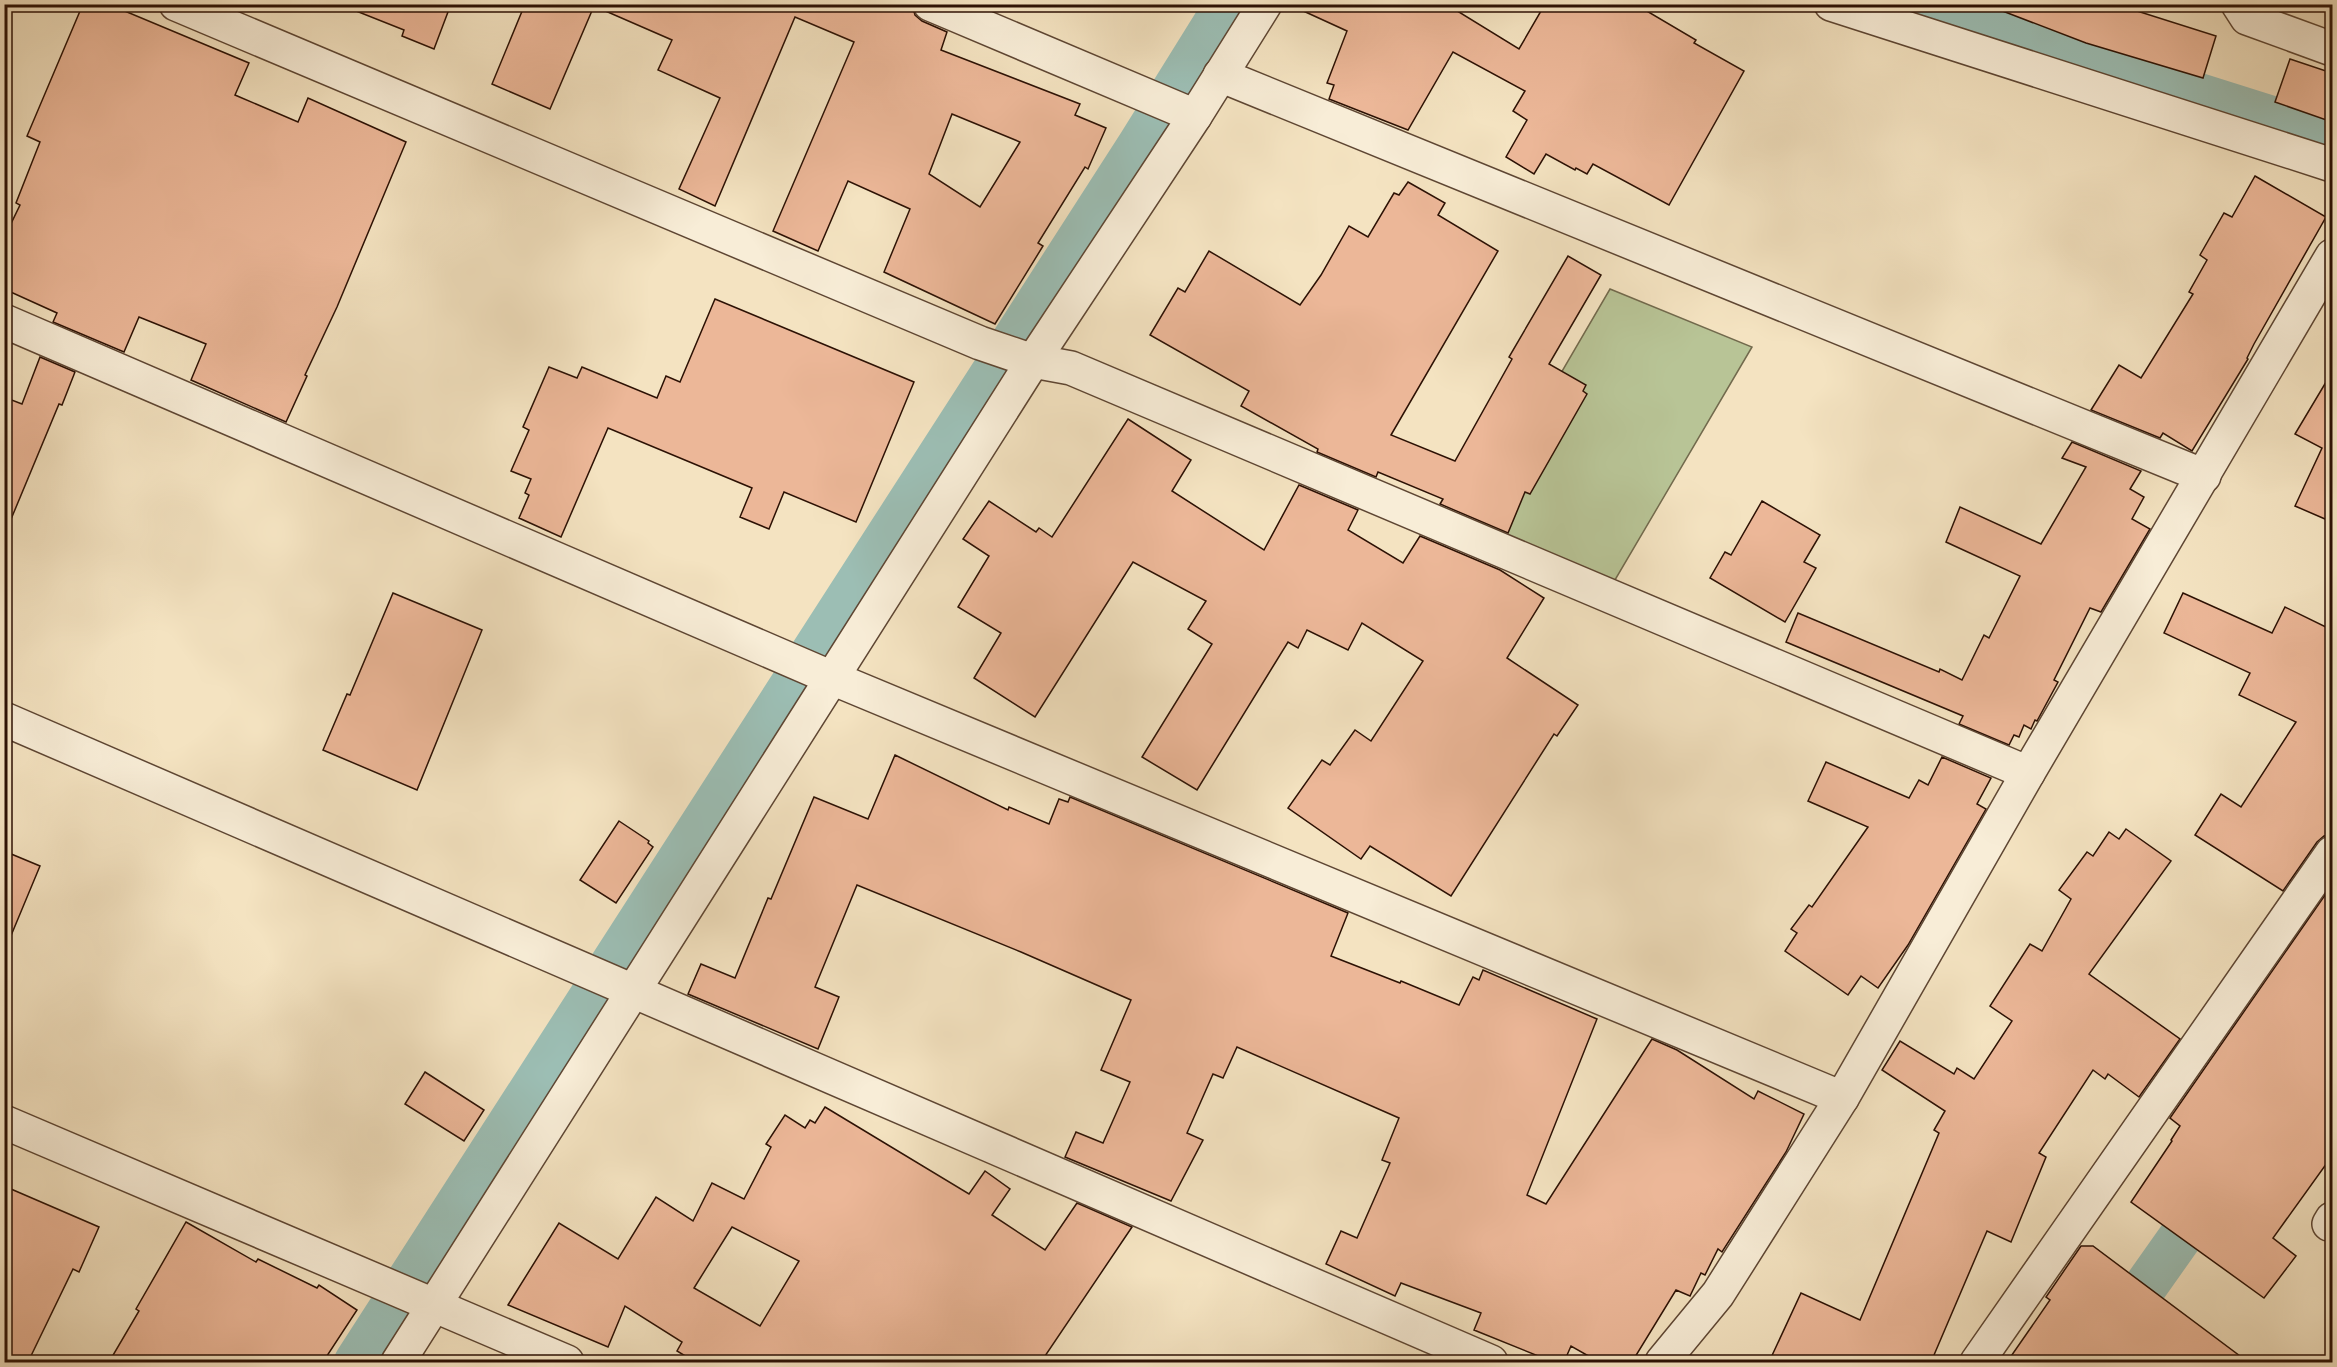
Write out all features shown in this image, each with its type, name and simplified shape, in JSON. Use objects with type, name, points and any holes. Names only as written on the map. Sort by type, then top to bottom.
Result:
[{"type":"street","points":[[176,4],[980,343],[1033,361],[1071,368],[2028,773]]},
{"type":"street","points":[[930,4],[1195,116]]},
{"type":"street","points":[[398,1362],[1033,361],[1195,116],[1265,4]]},
{"type":"street","points":[[1831,4],[2332,165]]},
{"type":"street","points":[[2238,4],[2247,18],[2332,49]]},
{"type":"street","points":[[1220,75],[2204,476]]},
{"type":"street","points":[[1662,1362],[1718,1294],[1842,1098],[2028,773],[2332,256]]},
{"type":"street","points":[[4,321],[832,678],[1842,1098]]},
{"type":"street","points":[[4,719],[1491,1362]]},
{"type":"street","points":[[1977,1362],[2332,854]]},
{"type":"street","points":[[4,1122],[567,1362]]},
{"type":"green space","points":[[1610,289],[1752,347],[1602,602],[1463,541]]},
{"type":"building","points":[[83,4],[108,4],[249,63],[235,95],[298,122],[308,98],[406,142],[286,422],[191,380],[206,344],[139,317],[124,352],[53,322],[57,313],[4,289],[4,238],[20,205],[16,203],[40,142],[27,136]]},
{"type":"building","points":[[346,4],[451,4],[434,49],[402,36],[404,30],[346,7]]},
{"type":"building","points":[[525,4],[912,4],[915,15],[922,21],[947,32],[941,50],[1080,104],[1075,115],[1106,128],[1088,169],[1085,167],[1038,243],[1043,246],[995,324],[884,272],[910,209],[848,181],[818,251],[773,231],[854,42],[795,17],[715,206],[679,189],[720,98],[658,70],[672,40],[594,6],[550,109],[492,84]],"holes":[[[952,114],[1020,142],[980,207],[929,174]]]},
{"type":"building","points":[[1288,4],[1446,4],[1519,49],[1545,4],[1635,4],[1696,40],[1694,43],[1744,71],[1669,205],[1593,164],[1587,174],[1546,154],[1534,174],[1506,157],[1527,120],[1513,111],[1525,91],[1453,52],[1408,130],[1329,99],[1334,85],[1327,83],[1347,31]]},
{"type":"building","points":[[1992,4],[2115,4],[2216,36],[2203,78],[2086,43],[1992,7]]},
{"type":"building","points":[[2290,59],[2332,73],[2332,122],[2275,102]]},
{"type":"building","points":[[2255,176],[2326,217],[2254,344],[2248,359],[2192,451],[2163,433],[2160,438],[2091,410],[2119,365],[2141,378],[2193,294],[2189,292],[2207,260],[2200,255],[2224,213],[2232,217]]},
{"type":"building","points":[[1408,182],[1445,203],[1438,215],[1498,251],[1391,435],[1455,461],[1512,359],[1509,357],[1568,256],[1601,275],[1549,364],[1586,385],[1583,391],[1587,394],[1530,494],[1525,492],[1508,533],[1440,504],[1443,499],[1378,472],[1376,477],[1317,452],[1318,449],[1241,406],[1249,391],[1150,335],[1178,288],[1185,292],[1209,251],[1300,305],[1321,275],[1349,226],[1368,237],[1394,193],[1399,195]]},
{"type":"building","points":[[715,299],[914,382],[856,522],[784,492],[769,529],[740,517],[752,488],[608,428],[561,537],[519,518],[529,495],[525,493],[531,479],[511,471],[529,430],[523,427],[549,367],[577,378],[582,367],[657,398],[666,376],[680,382]]},
{"type":"building","points":[[40,357],[75,372],[62,405],[59,404],[4,536],[4,397],[22,404]]},
{"type":"building","points":[[2332,372],[2332,522],[2295,506],[2322,448],[2295,434]]},
{"type":"building","points":[[1128,419],[1191,460],[1172,491],[1264,550],[1299,485],[1358,510],[1348,530],[1403,563],[1420,536],[1500,570],[1544,598],[1507,658],[1578,705],[1557,736],[1554,734],[1451,896],[1370,846],[1361,859],[1288,808],[1322,760],[1330,765],[1355,730],[1371,741],[1423,661],[1362,623],[1348,650],[1307,630],[1298,648],[1288,642],[1197,790],[1142,757],[1212,644],[1188,629],[1206,601],[1133,562],[1035,717],[974,678],[1001,633],[958,607],[989,556],[963,539],[989,501],[1036,532],[1039,528],[1052,537]]},
{"type":"building","points":[[2072,442],[2141,471],[2130,489],[2144,497],[2132,519],[2150,529],[2101,612],[2090,608],[2054,680],[2058,682],[2037,721],[2035,720],[2031,729],[2024,725],[2019,737],[2014,735],[2009,745],[1959,724],[1963,716],[1786,642],[1798,613],[1939,672],[1940,669],[1962,680],[1984,635],[1989,638],[2020,576],[1946,542],[1960,507],[2041,544],[2086,467],[2062,458]]},
{"type":"building","points":[[1762,501],[1820,535],[1804,562],[1816,568],[1785,622],[1710,578],[1725,552],[1731,555]]},
{"type":"building","points":[[393,593],[482,630],[417,790],[323,750],[347,694],[350,695]]},
{"type":"building","points":[[2183,593],[2272,633],[2285,607],[2332,630],[2332,834],[2324,836],[2317,842],[2283,891],[2195,835],[2221,794],[2241,807],[2296,722],[2239,695],[2250,673],[2164,633]]},
{"type":"building","points":[[895,755],[1008,810],[1009,807],[1049,824],[1059,799],[1068,802],[1070,797],[1348,913],[1331,956],[1400,983],[1401,981],[1459,1005],[1473,977],[1479,980],[1483,970],[1597,1019],[1527,1195],[1546,1204],[1652,1039],[1677,1050],[1754,1099],[1758,1091],[1804,1114],[1786,1152],[1722,1252],[1718,1249],[1705,1275],[1701,1273],[1690,1296],[1676,1290],[1632,1362],[1599,1362],[1571,1346],[1564,1362],[1553,1362],[1474,1330],[1481,1313],[1401,1283],[1395,1296],[1326,1264],[1341,1231],[1357,1238],[1390,1163],[1382,1160],[1399,1118],[1237,1047],[1223,1078],[1213,1074],[1187,1133],[1203,1140],[1171,1201],[1065,1157],[1076,1132],[1103,1143],[1130,1082],[1101,1070],[1131,1000],[1021,952],[857,885],[815,987],[839,997],[818,1049],[688,994],[701,964],[735,978],[814,797],[868,819]]},
{"type":"building","points":[[1942,757],[1991,778],[1977,804],[1986,809],[1908,945],[1878,988],[1861,976],[1848,995],[1785,951],[1797,933],[1791,929],[1809,905],[1812,907],[1868,827],[1808,801],[1826,762],[1909,798],[1919,780],[1928,785]]},
{"type":"building","points":[[619,821],[649,841],[648,843],[653,847],[616,903],[580,880]]},
{"type":"building","points":[[2126,829],[2171,861],[2089,974],[2180,1039],[2139,1097],[2108,1074],[2105,1079],[2093,1070],[2039,1153],[2046,1157],[2011,1242],[1987,1231],[1931,1362],[1769,1362],[1801,1293],[1860,1320],[1939,1133],[1934,1130],[1945,1111],[1882,1070],[1900,1041],[1954,1074],[1957,1068],[1974,1079],[2012,1021],[1990,1006],[2030,944],[2042,951],[2071,899],[2059,890],[2087,852],[2093,856],[2109,832],[2119,839]]},
{"type":"building","points":[[4,851],[40,866],[5,950],[4,950]]},
{"type":"building","points":[[2332,885],[2332,1156],[2273,1238],[2296,1256],[2264,1298],[2131,1202],[2180,1126],[2170,1118]]},
{"type":"building","points":[[425,1072],[484,1110],[464,1141],[405,1104]]},
{"type":"building","points":[[825,1107],[969,1194],[985,1171],[1010,1189],[992,1215],[1045,1250],[1077,1203],[1132,1227],[1041,1362],[695,1362],[677,1351],[682,1342],[625,1306],[608,1347],[508,1305],[559,1223],[618,1259],[656,1197],[693,1221],[712,1183],[744,1199],[771,1147],[766,1144],[785,1115],[805,1128],[810,1120],[815,1123]],"holes":[[[732,1227],[799,1261],[760,1326],[694,1288]]]},
{"type":"building","points":[[4,1186],[99,1227],[79,1272],[73,1269],[28,1362],[4,1362]]},
{"type":"building","points":[[186,1222],[256,1262],[258,1259],[317,1288],[319,1285],[357,1310],[323,1362],[109,1362],[139,1311],[136,1309]]},
{"type":"building","points":[[2081,1246],[2093,1246],[2248,1362],[2007,1362],[2050,1300],[2046,1297]]},
{"type":"waterway","points":[[356,1362],[1140,144],[1227,4]]},
{"type":"waterway","points":[[1911,4],[2332,137]]},
{"type":"waterway","points":[[2092,1362],[2215,1188]]}]
